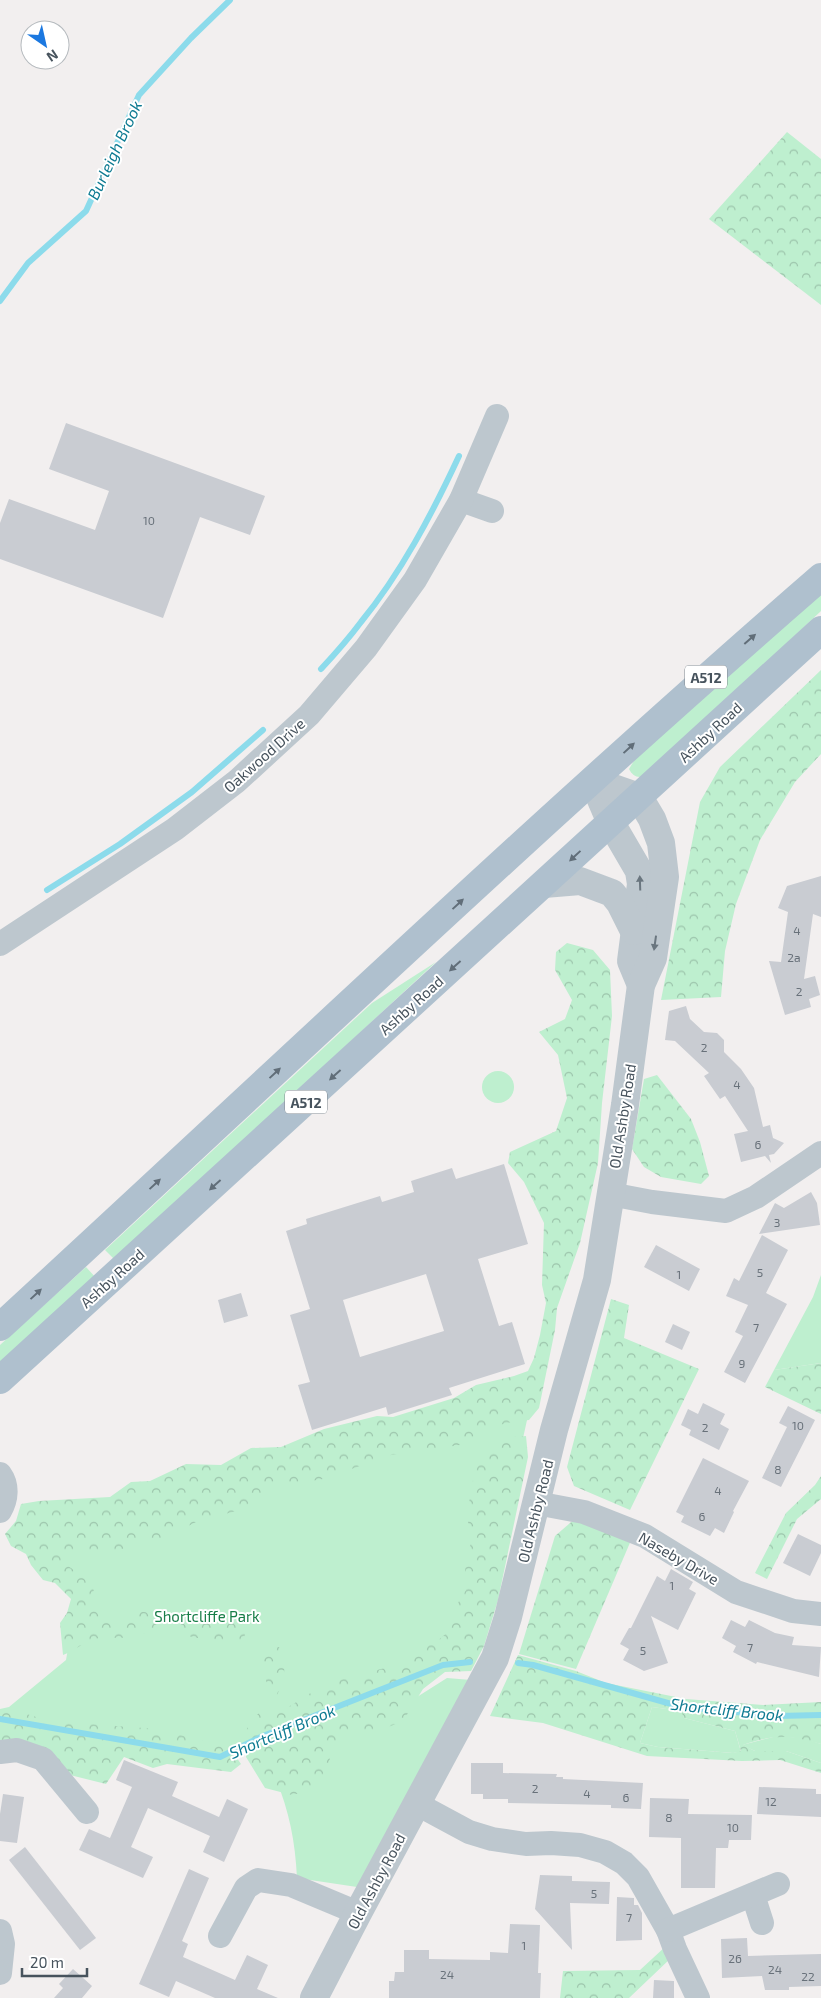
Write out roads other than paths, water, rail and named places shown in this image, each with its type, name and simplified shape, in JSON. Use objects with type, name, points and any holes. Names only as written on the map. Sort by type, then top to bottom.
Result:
[{"type":"main road","name":"A512","points":[[0,1327],[714,670],[821,577]]},
{"type":"main road","name":"Ashby Road","points":[[0,1380],[821,630]]},
{"type":"street","name":"Oakwood Drive","points":[[0,944],[175,829],[237,781],[309,715],[366,648],[409,588],[461,500],[497,416]]},
{"type":"street","points":[[461,500],[492,511]]},
{"type":"street","points":[[593,781],[639,797]]},
{"type":"street","name":"Old Ashby Road","points":[[593,781],[611,823],[639,871],[641,884],[631,961],[640,985]]},
{"type":"street","name":"Old Ashby Road","points":[[314,1998],[495,1658],[508,1616],[536,1503],[597,1280],[625,1105],[640,985],[653,958],[665,877],[661,842],[652,819],[639,797]]},
{"type":"street","points":[[544,884],[580,882],[612,893],[620,903],[634,931]]},
{"type":"street","points":[[610,1194],[652,1202],[726,1211],[756,1197],[821,1153]]},
{"type":"street","points":[[0,1474],[4,1479],[6,1492],[4,1504],[0,1511]]},
{"type":"street","name":"Naseby Drive","points":[[536,1503],[584,1512],[645,1536],[736,1592],[792,1611],[821,1614]]},
{"type":"street","points":[[0,1752],[17,1750],[43,1759],[87,1812]]},
{"type":"street","points":[[417,1804],[469,1832],[492,1839],[526,1844],[551,1842],[580,1846],[604,1852],[624,1863],[638,1877],[668,1930],[698,1998]]},
{"type":"street","points":[[220,1936],[246,1888],[258,1880],[291,1884],[358,1913]]},
{"type":"street","points":[[668,1930],[778,1884]]},
{"type":"street","points":[[753,1895],[762,1923]]},
{"type":"street","points":[[0,1931],[4,1944],[0,1973]]},
{"type":"waterway","name":"Burleigh Brook","points":[[0,301],[28,263],[86,211],[139,95],[191,38],[230,0]]},
{"type":"waterway","points":[[321,669],[352,634],[389,584],[427,521],[459,456]]},
{"type":"waterway","points":[[47,890],[120,844],[192,792],[263,730]]},
{"type":"waterway","name":"Shortcliff Brook","points":[[0,1719],[220,1757],[263,1736],[443,1665],[470,1662]]},
{"type":"waterway","name":"Shortcliff Brook","points":[[518,1663],[533,1665],[682,1707],[777,1716],[821,1715]]},
{"type":"park label","name":"Shortcliffe Park","points":[[207,1616]]}]
